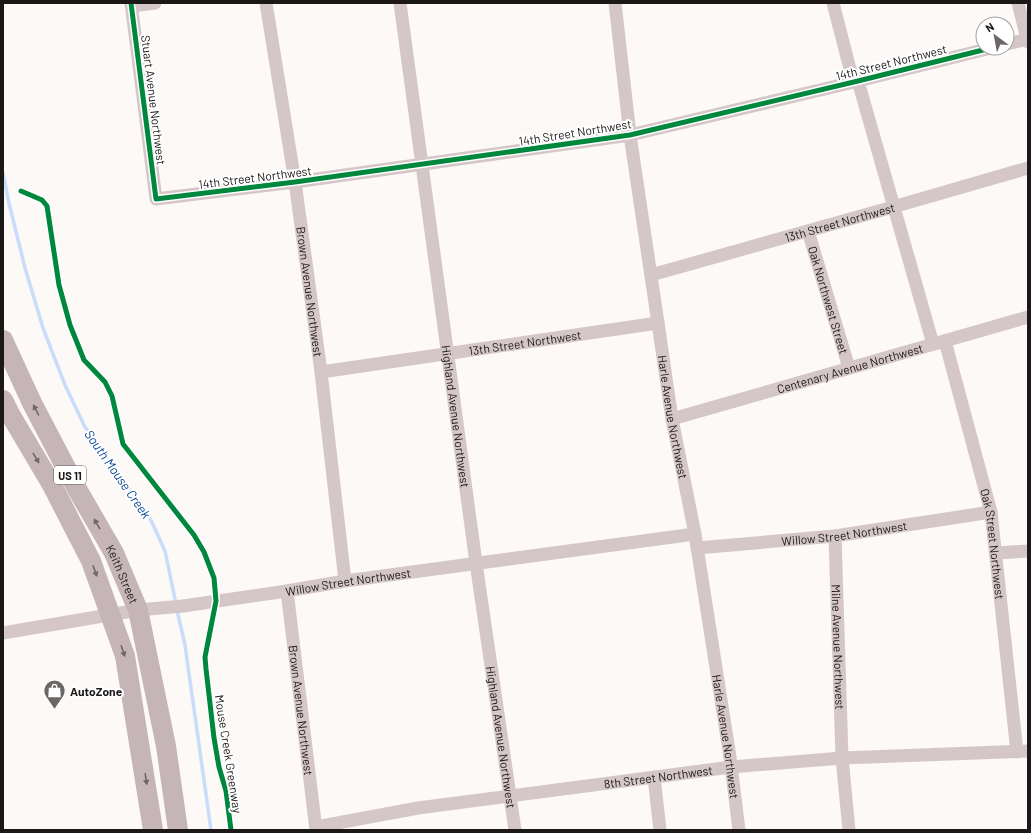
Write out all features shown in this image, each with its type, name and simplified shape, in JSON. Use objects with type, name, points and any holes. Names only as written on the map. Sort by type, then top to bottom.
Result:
[{"type":"main road","name":"Keith Street","points":[[3,340],[39,416],[77,489],[114,553],[138,610],[166,746],[178,830]]},
{"type":"main road","name":"Keith Street","points":[[3,400],[52,485],[91,561],[125,656],[153,830]]},
{"type":"street","points":[[132,4],[154,3]]},
{"type":"street","name":"Brown Avenue Northwest","points":[[266,3],[295,182],[321,372],[345,581]]},
{"type":"street","name":"Highland Avenue Northwest","points":[[400,3],[514,830]]},
{"type":"street","name":"Harle Avenue Northwest","points":[[615,3],[630,135],[650,275],[672,419],[695,534],[731,767],[739,830]]},
{"type":"street","name":"Oak Street Northwest","points":[[833,3],[850,69],[858,81],[893,207],[939,342],[991,512],[1023,751]]},
{"type":"street","points":[[1015,42],[1028,40],[1018,3]]},
{"type":"street","name":"Stuart Avenue Northwest","points":[[132,4],[156,199]]},
{"type":"street","name":"14th Street Northwest","points":[[156,199],[295,182],[630,135],[975,52]]},
{"type":"street","name":"13th Street Northwest","points":[[650,275],[1028,168]]},
{"type":"street","name":"Oak Northwest Street","points":[[808,231],[849,368]]},
{"type":"street","name":"Centenary Avenue Northwest","points":[[672,419],[1028,317]]},
{"type":"street","name":"13th Street Northwest","points":[[321,372],[448,352],[658,323]]},
{"type":"street","name":"Willow Street Northwest","points":[[697,548],[835,536],[991,512]]},
{"type":"street","name":"Willow Street Northwest","points":[[3,633],[110,614],[183,606],[345,581],[695,534]]},
{"type":"street","name":"Milne Avenue Northwest","points":[[835,536],[842,758],[849,830]]},
{"type":"street","points":[[996,553],[1028,551]]},
{"type":"street","name":"Brown Avenue Northwest","points":[[287,591],[316,828]]},
{"type":"street","name":"8th Street Northwest","points":[[316,828],[418,808],[731,767],[842,758],[1023,751]]},
{"type":"street","points":[[654,777],[660,830]]},
{"type":"waterway","name":"South Mouse Creek","points":[[3,173],[25,268],[43,328],[65,385],[85,427],[149,516],[165,551],[176,604]]},
{"type":"waterway","name":"South Mouse Creek","points":[[177,610],[185,645],[211,830]]},
{"type":"cycle path","points":[[131,3],[156,199],[295,182],[630,135],[975,52]]},
{"type":"cycle path","name":"Mouse Creek Greenway","points":[[21,191],[42,200],[47,206],[59,285],[70,325],[84,360],[105,382],[112,396],[123,444],[194,535],[204,552],[214,578],[216,601],[205,657],[214,738],[219,767],[226,791],[231,830]]},
{"type":"place","name":"AutoZone","points":[[55,710]]}]
